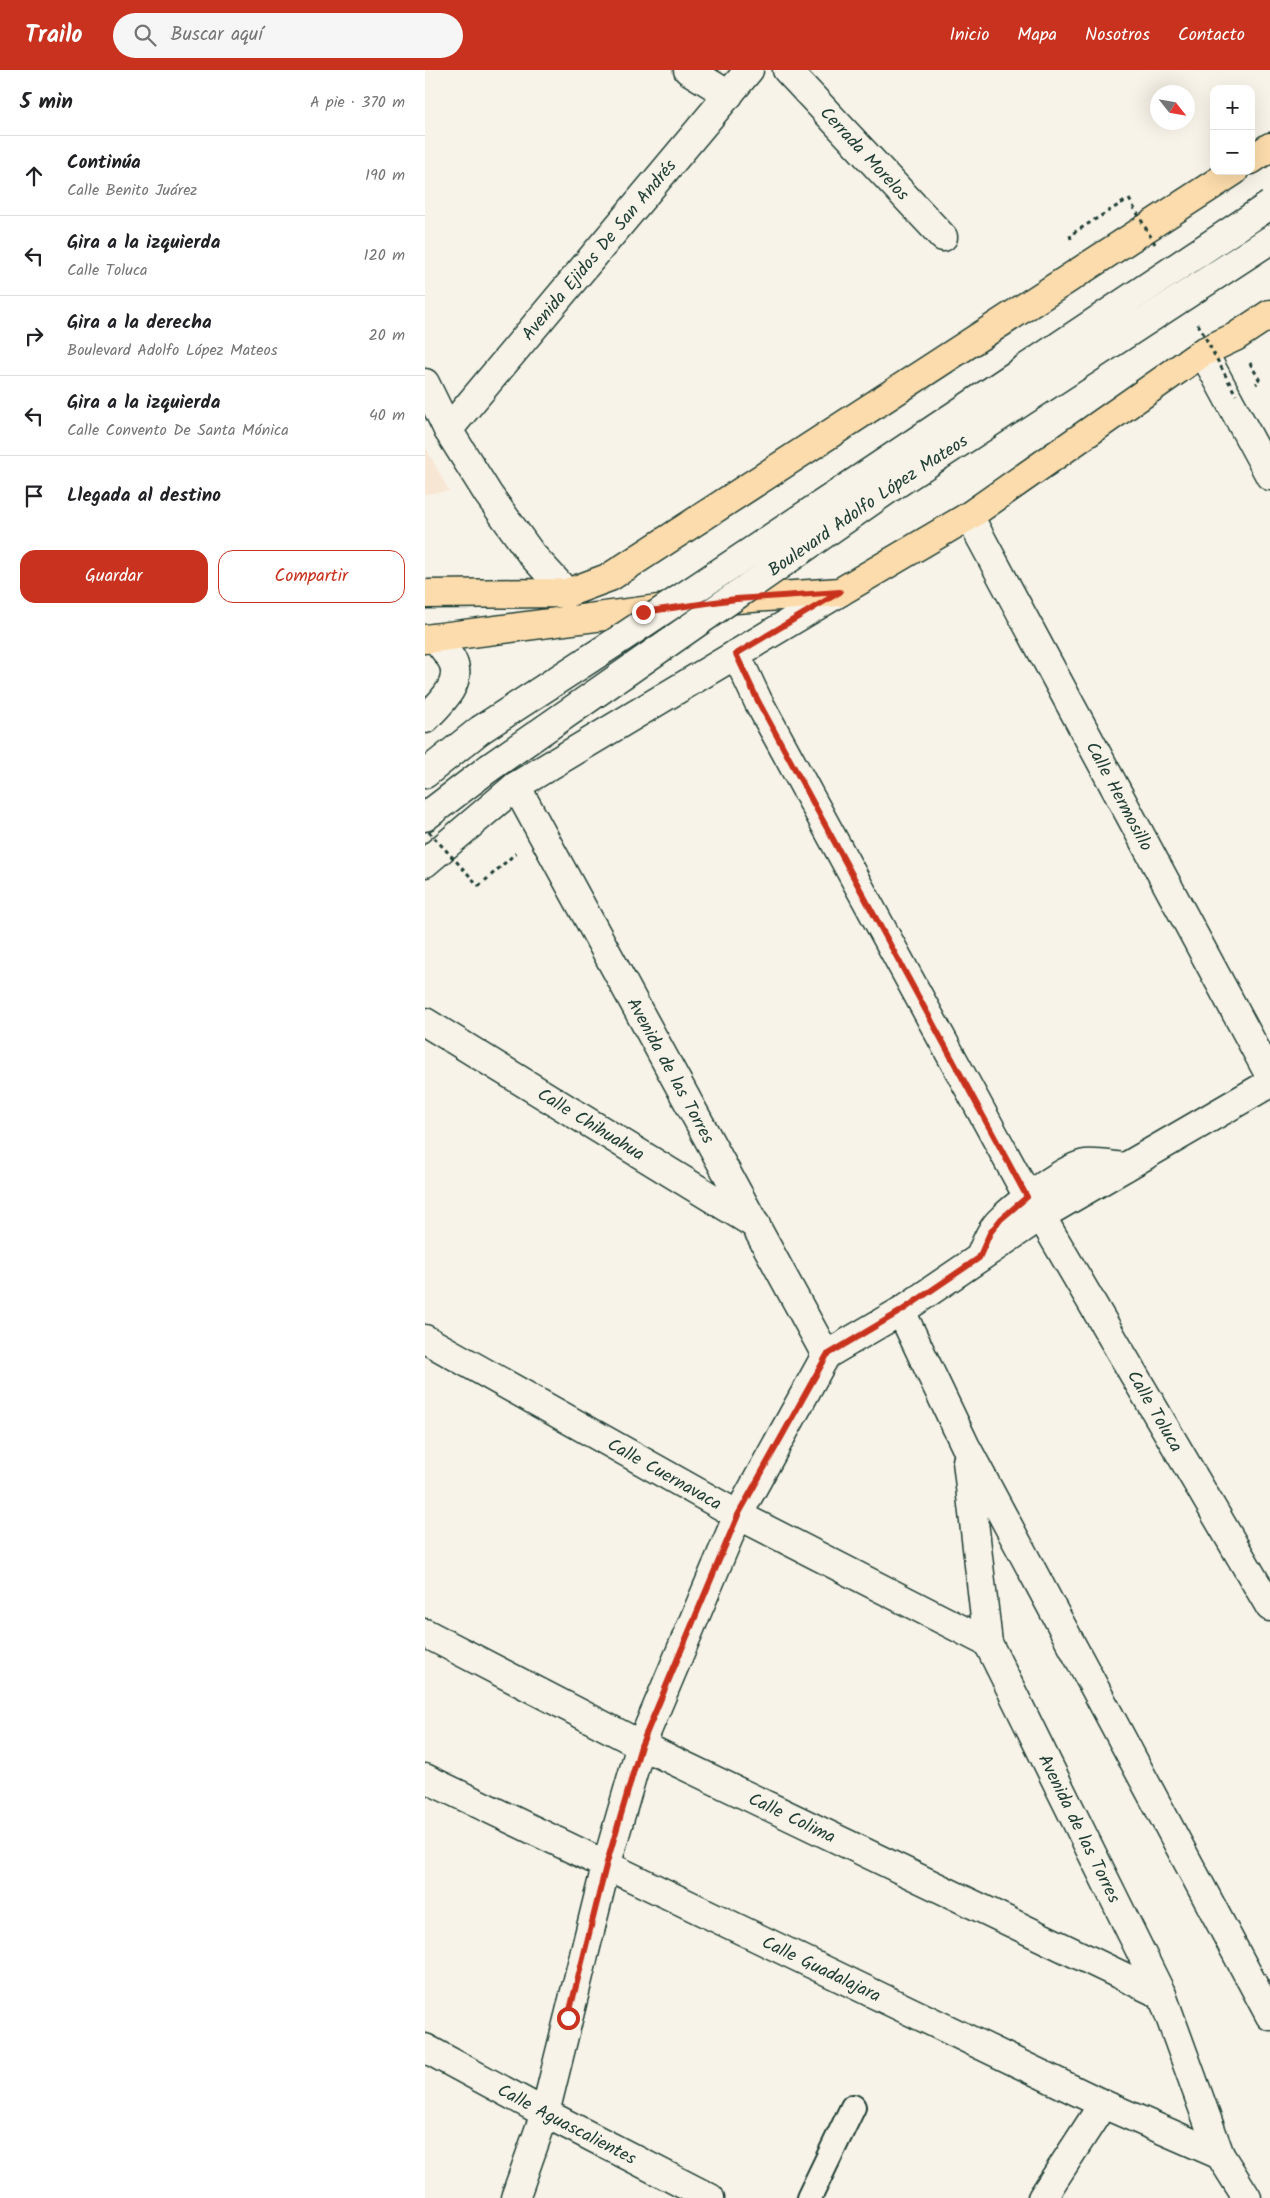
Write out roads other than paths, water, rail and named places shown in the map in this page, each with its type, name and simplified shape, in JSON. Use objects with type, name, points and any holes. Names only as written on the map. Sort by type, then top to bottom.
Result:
[{"type":"main road","points":[[1255,157],[1270,147]]},
{"type":"main road","points":[[425,594],[567,592],[610,577],[1228,175]]},
{"type":"main road","points":[[430,639],[736,599],[840,592],[969,516],[1203,352],[1235,337],[1270,314]]},
{"type":"street","points":[[688,70],[729,95]]},
{"type":"street","name":"Avenida Ejidos De San Andrés","points":[[448,430],[749,70]]},
{"type":"street","name":"Cerrada Morelos","points":[[787,70],[943,237]]},
{"type":"street","name":"Boulevard Adolfo López Mateos","points":[[425,774],[480,730],[631,632],[1270,205]]},
{"type":"street","name":"Boulevard Adolfo López Mateos","points":[[427,824],[489,768],[890,488],[1270,240]]},
{"type":"street","points":[[1203,352],[1270,476]]},
{"type":"street","points":[[425,383],[448,430],[488,494],[526,548],[567,592]]},
{"type":"street","name":"Calle Hermosillo","points":[[969,516],[1270,1076]]},
{"type":"street","points":[[425,863],[516,786],[840,592]]},
{"type":"street","points":[[425,719],[454,684],[456,672],[452,661],[430,639]]},
{"type":"street","name":"Calle Toluca","points":[[736,654],[758,701],[1034,1207],[1270,1607]]},
{"type":"street","name":"Avenida de las Torres","points":[[516,786],[827,1355]]},
{"type":"street","name":"Calle Chihuahua","points":[[425,1022],[756,1225]]},
{"type":"street","points":[[515,2198],[545,2113],[606,1866],[641,1746],[738,1515],[827,1355],[901,1311],[979,1258],[1034,1207],[1125,1167],[1270,1083]]},
{"type":"street","name":"Avenida de las Torres","points":[[901,1311],[965,1445],[1270,2016]]},
{"type":"street","name":"Calle Cuernavaca","points":[[425,1339],[738,1515],[989,1643]]},
{"type":"street","name":"Avenida de las Torres","points":[[965,1445],[989,1643],[1162,1995],[1220,2155],[1247,2198]]},
{"type":"street","name":"Calle Colima","points":[[425,1633],[641,1746],[1162,1995]]},
{"type":"street","name":"Calle Guadalajara","points":[[425,1778],[1103,2104],[1220,2155]]},
{"type":"street","name":"Calle Aguascalientes","points":[[425,2048],[545,2113],[710,2198]]},
{"type":"street","points":[[1042,2198],[1103,2104]]},
{"type":"street","points":[[809,2198],[853,2107]]}]
